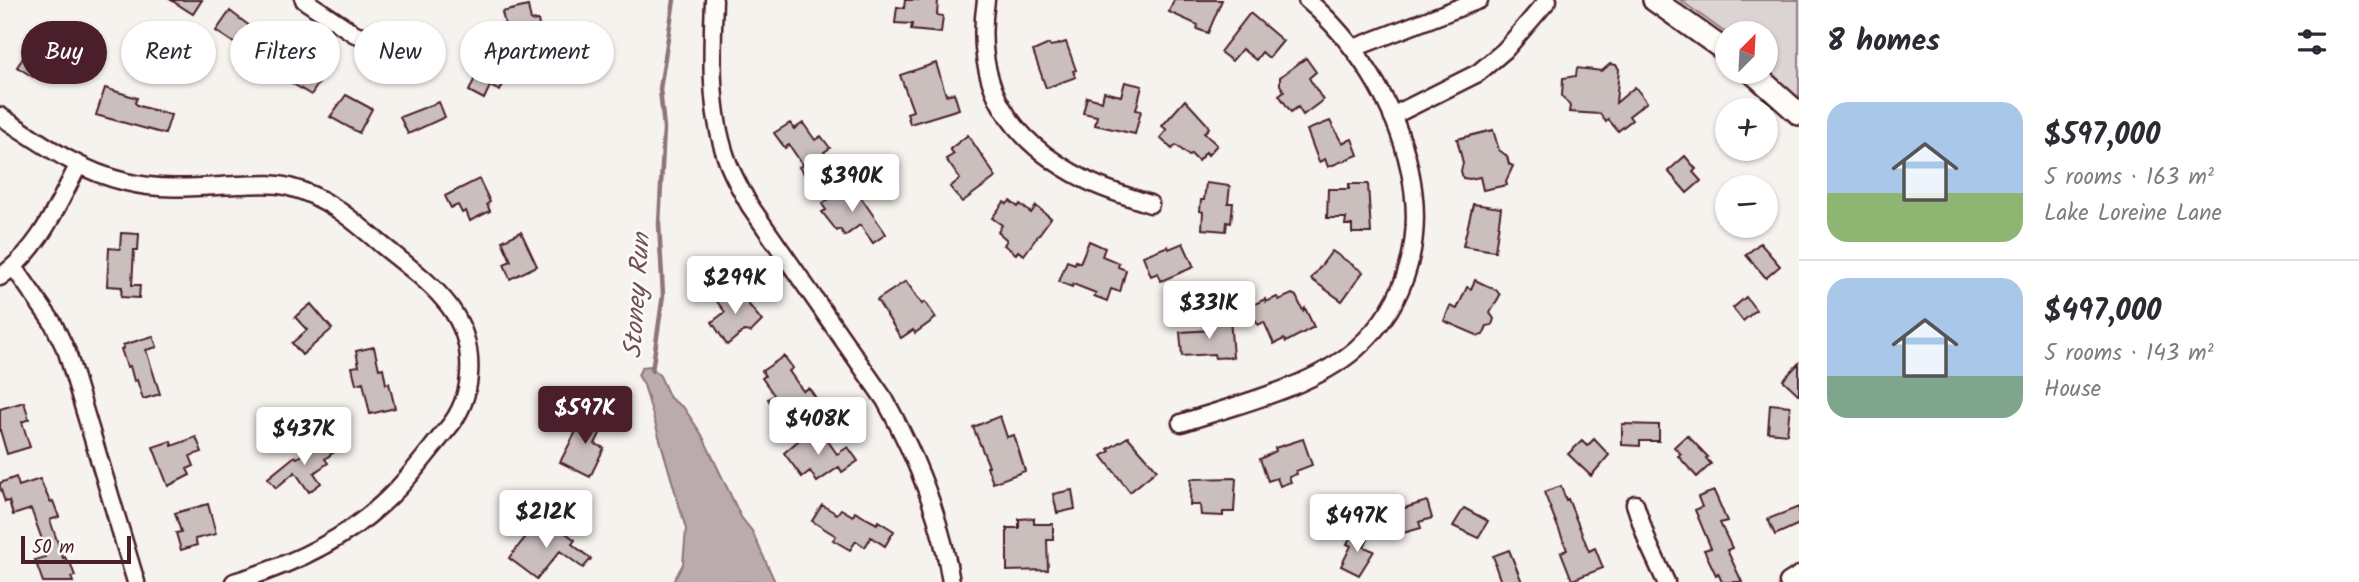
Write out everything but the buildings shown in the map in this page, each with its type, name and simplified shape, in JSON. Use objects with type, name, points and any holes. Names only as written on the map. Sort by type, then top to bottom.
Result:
[{"type":"main road","points":[[1654,0],[1715,43]]},
{"type":"main road","points":[[1765,84],[1799,114]]},
{"type":"street","points":[[304,0],[354,33]]},
{"type":"street","points":[[714,0],[715,102],[720,136],[730,168],[750,206],[885,400],[903,433],[928,487],[951,582]]},
{"type":"street","points":[[986,0],[982,24],[985,60],[995,93],[1011,123],[1043,155],[1086,181],[1150,204]]},
{"type":"street","points":[[1181,423],[1315,376],[1356,349],[1390,310],[1411,260],[1416,210],[1407,158],[1392,116],[1376,83],[1354,48],[1307,0]]},
{"type":"street","points":[[1354,48],[1479,0]]},
{"type":"street","points":[[1392,116],[1478,73],[1505,50],[1548,0]]},
{"type":"street","points":[[0,116],[78,166],[127,182],[182,188],[268,184],[309,192],[324,199],[352,220],[428,284],[458,318],[465,333],[470,364],[468,383],[455,420],[383,503],[351,528],[309,554],[233,582]]},
{"type":"street","points":[[0,277],[32,249],[52,219],[78,166]]},
{"type":"street","points":[[14,267],[53,323],[67,352],[135,582]]},
{"type":"street","points":[[1635,504],[1648,543],[1666,582]]},
{"type":"street","points":[[1788,582],[1799,575]]},
{"type":"shaded area","points":[[1680,0],[1799,0],[1799,100],[1778,80],[1778,21],[1715,21],[1715,25]]},
{"type":"shaded area","points":[[651,366],[660,376],[670,398],[684,408],[702,435],[775,582],[673,582],[683,564],[686,529],[644,385],[638,375],[642,367]]},
{"type":"waterway","name":"Stoney Run","points":[[652,371],[663,295],[659,224],[664,128],[660,89],[674,0]]}]
